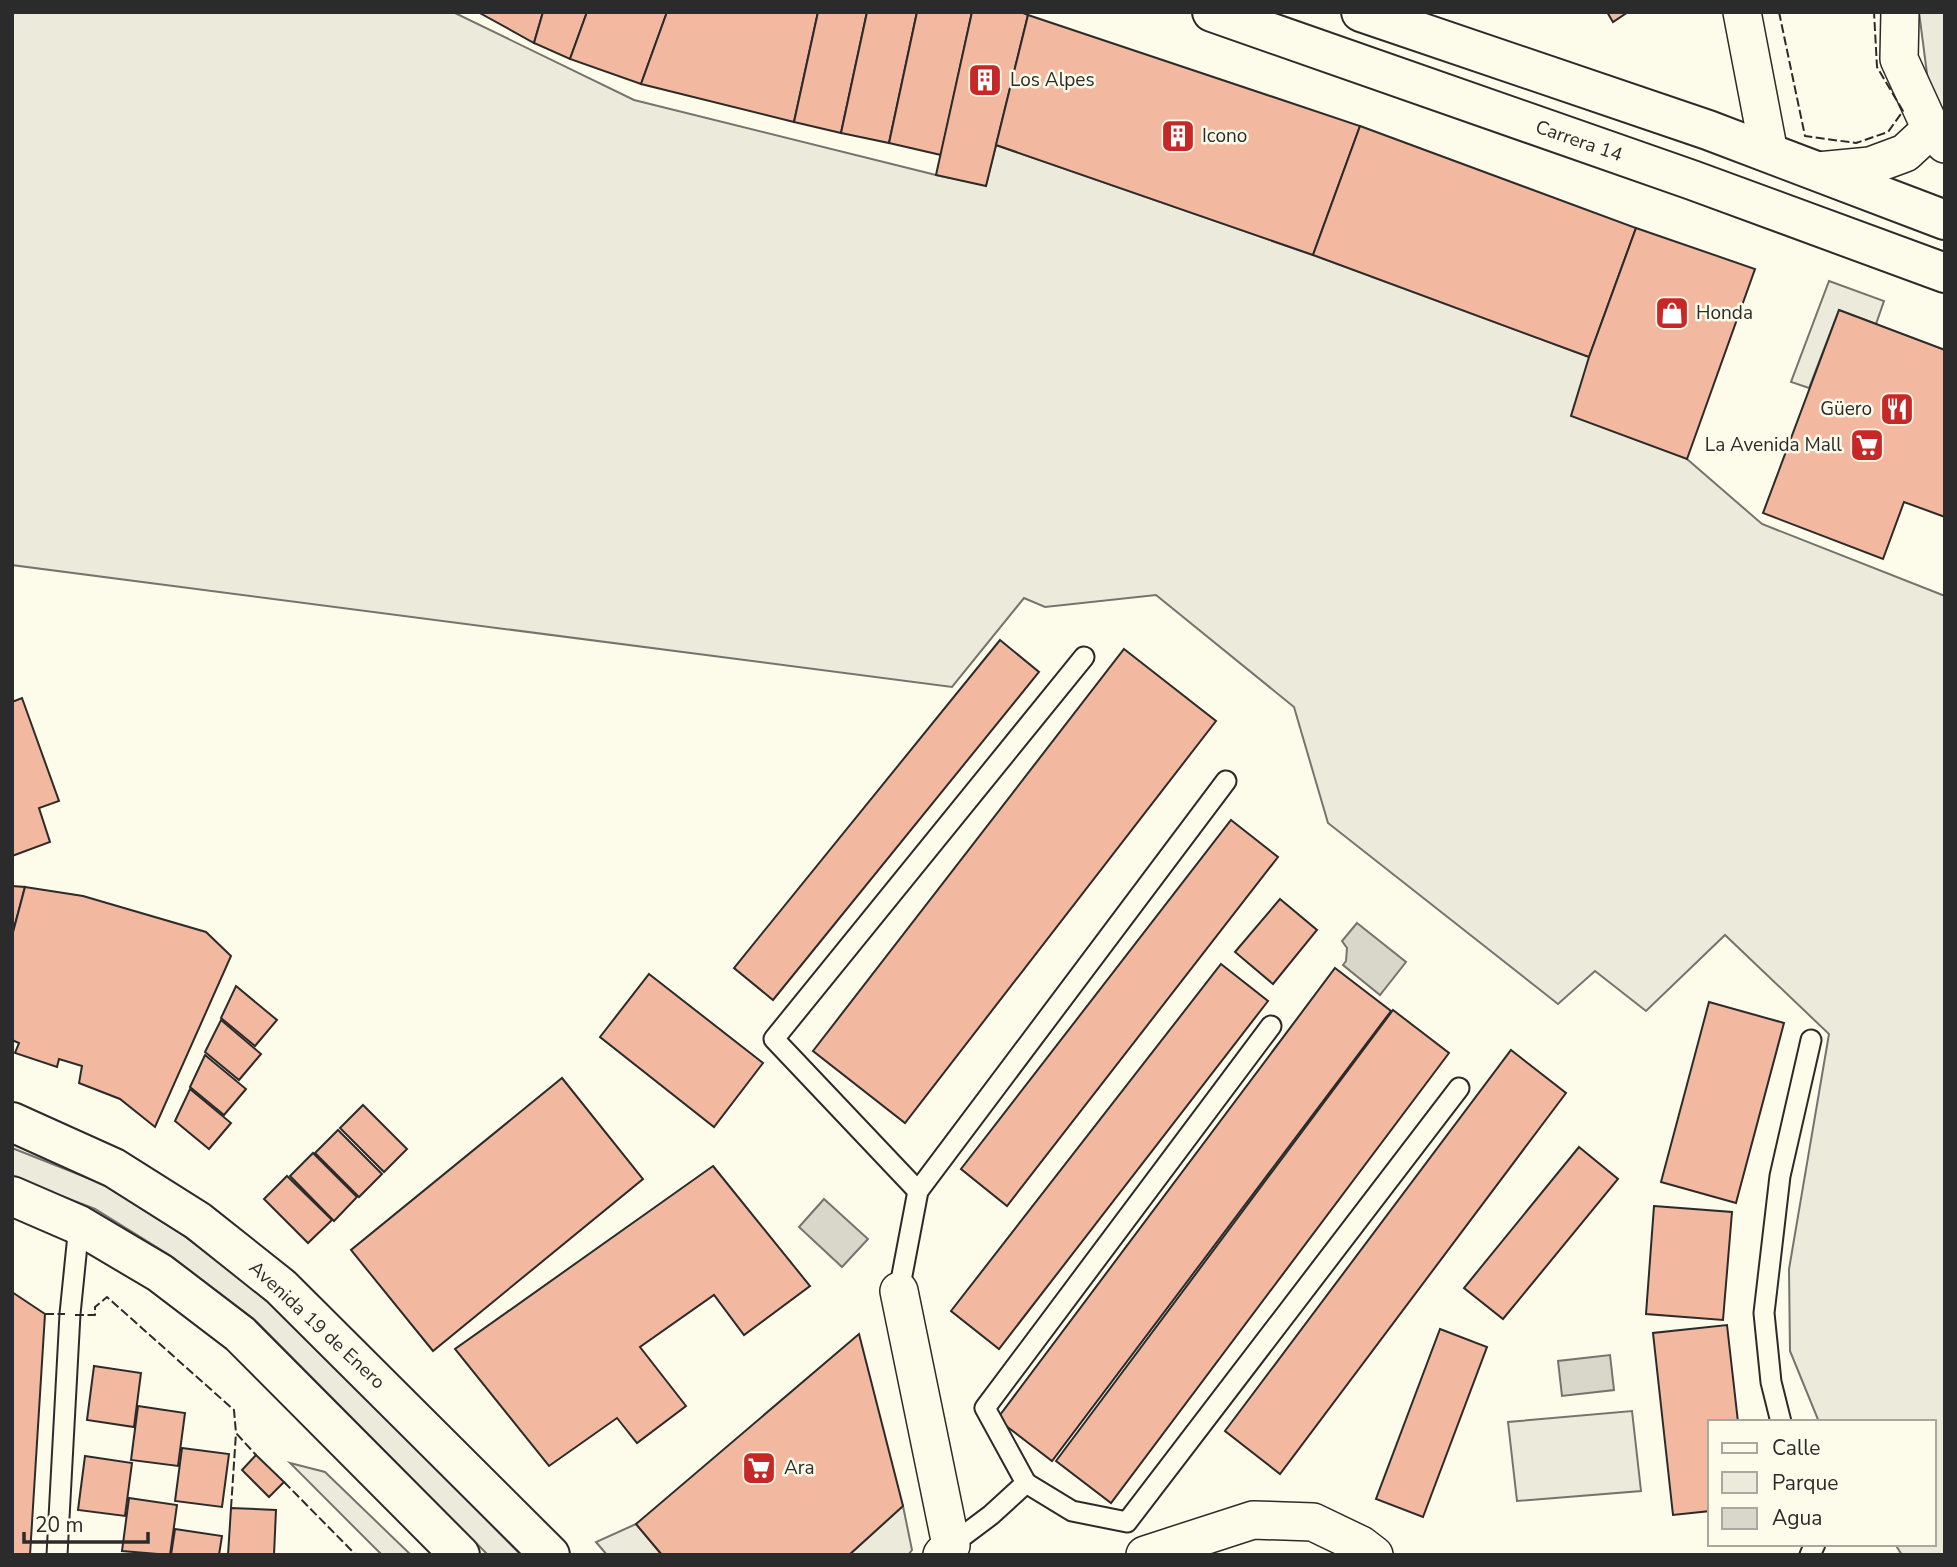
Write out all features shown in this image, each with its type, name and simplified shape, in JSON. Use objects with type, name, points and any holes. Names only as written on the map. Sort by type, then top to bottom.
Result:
[{"type":"main road","name":"Carrera 14","points":[[1212,12],[1692,180],[1945,274]]},
{"type":"main road","points":[[1362,12],[1408,20],[1945,220]]},
{"type":"main road","name":"Avenida 19 de Enero","points":[[12,1122],[114,1168],[198,1221],[281,1287],[550,1555]]},
{"type":"main road","points":[[12,1196],[79,1225],[160,1273],[240,1334],[460,1555]]},
{"type":"street","points":[[1742,12],[1769,153]]},
{"type":"street","points":[[1818,172],[1870,166],[1938,137],[1899,59],[1900,12]]},
{"type":"street","points":[[899,1291],[946,1550]]},
{"type":"street","points":[[1145,1555],[1253,1520],[1313,1522],[1361,1545],[1374,1555]]},
{"type":"lane","points":[[918,1191],[774,1040],[1084,657]]},
{"type":"lane","points":[[899,1291],[918,1191],[1226,781]]},
{"type":"lane","points":[[1271,1026],[985,1408],[1026,1483],[1072,1511],[1126,1522],[1459,1088]]},
{"type":"lane","points":[[1780,1420],[1771,1382],[1765,1313],[1780,1176],[1811,1041]]},
{"type":"lane","points":[[57,1555],[70,1314],[79,1225]]},
{"type":"lane","points":[[946,1550],[1026,1483]]},
{"type":"green space","points":[[12,12],[453,12],[634,100],[986,185],[996,145],[1313,255],[1589,357],[1687,459],[1762,524],[1945,596],[1945,1555],[1902,1555],[1896,1546],[1936,1546],[1936,1420],[1818,1420],[1790,1351],[1789,1269],[1829,1034],[1725,935],[1646,1011],[1595,971],[1558,1004],[1328,823],[1294,707],[1156,595],[1045,607],[1024,598],[952,687],[12,565]]},
{"type":"green space","points":[[1919,12],[1945,12],[1945,113],[1930,97]]},
{"type":"green space","points":[[1829,281],[1884,301],[1876,324],[1839,310],[1809,388],[1791,382]]},
{"type":"green space","points":[[12,1148],[103,1184],[183,1235],[268,1299],[521,1555],[488,1555],[255,1320],[171,1256],[95,1209],[12,1177]]},
{"type":"green space","points":[[1632,1411],[1641,1491],[1517,1501],[1508,1422]]},
{"type":"green space","points":[[290,1463],[325,1472],[411,1555],[382,1555]]},
{"type":"shaded area","points":[[903,1506],[912,1550],[908,1555],[849,1555]]},
{"type":"shaded area","points":[[636,1524],[662,1555],[607,1555],[596,1542]]},
{"type":"water","points":[[1357,923],[1406,962],[1380,995],[1343,965],[1347,948],[1342,941]]},
{"type":"water","points":[[824,1199],[868,1239],[842,1267],[799,1227]]},
{"type":"water","points":[[1610,1355],[1614,1390],[1562,1396],[1558,1361]]},
{"type":"building","points":[[478,12],[543,12],[534,43]]},
{"type":"building","points":[[543,12],[587,12],[570,59],[534,43]]},
{"type":"building","points":[[587,12],[667,12],[641,84],[570,59]]},
{"type":"building","points":[[667,12],[818,12],[794,122],[641,84]]},
{"type":"building","points":[[818,12],[867,12],[841,133],[794,122]]},
{"type":"building","points":[[867,12],[917,12],[889,143],[841,133]]},
{"type":"building","points":[[917,12],[972,12],[941,155],[889,143]]},
{"type":"building","name":"Los Alpes","points":[[972,12],[1021,12],[1028,15],[986,186],[936,175]]},
{"type":"building","points":[[1607,12],[1628,12],[1613,22]]},
{"type":"building","name":"Icono","points":[[1028,15],[1360,126],[1313,255],[996,145]]},
{"type":"building","points":[[1360,126],[1636,228],[1589,357],[1313,255]]},
{"type":"building","name":"Honda","points":[[1636,228],[1755,269],[1687,459],[1571,416],[1589,357]]},
{"type":"building","name":"La Avenida Mall","points":[[1839,310],[1945,350],[1945,517],[1904,502],[1883,559],[1763,513]]},
{"type":"building","points":[[1000,640],[1039,672],[773,1000],[734,968]]},
{"type":"building","points":[[1124,649],[1216,721],[905,1123],[813,1051]]},
{"type":"building","points":[[22,698],[59,801],[39,808],[50,842],[12,856],[12,702]]},
{"type":"building","points":[[1231,820],[1278,857],[1007,1206],[961,1169]]},
{"type":"building","points":[[12,886],[25,887],[12,936]]},
{"type":"building","points":[[25,887],[83,896],[206,932],[231,956],[155,1127],[120,1099],[79,1083],[82,1066],[59,1059],[57,1067],[15,1053],[19,1043],[12,1040],[12,936]]},
{"type":"building","points":[[1280,899],[1317,930],[1273,984],[1235,952]]},
{"type":"building","points":[[1221,964],[1268,1001],[999,1349],[951,1311]]},
{"type":"building","points":[[1335,968],[1391,1011],[1052,1461],[997,1419]]},
{"type":"building","points":[[649,974],[763,1063],[714,1127],[600,1037]]},
{"type":"building","points":[[236,986],[277,1020],[255,1046],[221,1018]]},
{"type":"building","points":[[1709,1002],[1784,1023],[1736,1203],[1661,1182]]},
{"type":"building","points":[[1393,1010],[1449,1053],[1111,1503],[1056,1461]]},
{"type":"building","points":[[221,1020],[261,1054],[239,1080],[205,1052]]},
{"type":"building","points":[[1511,1050],[1566,1093],[1280,1474],[1225,1431]]},
{"type":"building","points":[[205,1055],[246,1089],[224,1115],[190,1087]]},
{"type":"building","points":[[562,1078],[643,1179],[433,1351],[351,1250]]},
{"type":"building","points":[[190,1089],[231,1123],[209,1149],[175,1121]]},
{"type":"building","points":[[363,1105],[407,1149],[384,1172],[340,1128]]},
{"type":"building","points":[[338,1130],[382,1174],[359,1197],[315,1153]]},
{"type":"building","points":[[1579,1147],[1618,1179],[1503,1319],[1464,1288]]},
{"type":"building","points":[[313,1153],[357,1197],[334,1221],[290,1176]]},
{"type":"building","points":[[713,1166],[810,1286],[744,1335],[714,1295],[640,1347],[686,1406],[637,1443],[617,1418],[549,1466],[455,1349]]},
{"type":"building","points":[[287,1176],[332,1220],[308,1243],[264,1199]]},
{"type":"building","points":[[1654,1206],[1732,1212],[1723,1320],[1646,1314]]},
{"type":"building","points":[[12,1292],[45,1314],[30,1555],[12,1555]]},
{"type":"building","points":[[1727,1325],[1738,1420],[1708,1420],[1708,1511],[1673,1515],[1653,1333]]},
{"type":"building","points":[[1440,1329],[1487,1347],[1423,1517],[1376,1499]]},
{"type":"building","points":[[859,1334],[903,1506],[849,1555],[662,1555],[636,1524]]},
{"type":"building","points":[[94,1366],[141,1373],[134,1427],[87,1420]]},
{"type":"building","points":[[138,1406],[185,1413],[178,1466],[131,1460]]},
{"type":"building","points":[[182,1448],[229,1454],[222,1507],[175,1501]]},
{"type":"building","points":[[256,1455],[284,1482],[269,1497],[242,1470]]},
{"type":"building","points":[[85,1456],[132,1463],[125,1516],[78,1510]]},
{"type":"building","points":[[129,1498],[177,1505],[170,1555],[122,1551]]},
{"type":"building","points":[[231,1508],[276,1510],[274,1555],[228,1555]]},
{"type":"building","points":[[175,1529],[222,1536],[219,1555],[171,1555]]},
{"type":"fence","points":[[1779,12],[1805,136],[1856,143],[1888,132],[1903,111],[1877,67],[1874,12]]},
{"type":"fence","points":[[75,1315],[95,1315],[95,1307],[107,1297],[234,1410],[236,1433],[256,1455]]},
{"type":"fence","points":[[45,1314],[65,1314]]},
{"type":"fence","points":[[231,1508],[236,1433]]},
{"type":"fence","points":[[284,1482],[356,1555]]},
{"type":"place","name":"Los Alpes","points":[[985,80]]},
{"type":"place","name":"Icono","points":[[1178,136]]},
{"type":"place","name":"Honda","points":[[1672,313]]},
{"type":"place","name":"Güero","points":[[1897,409]]},
{"type":"place","name":"La Avenida Mall","points":[[1867,445]]},
{"type":"place","name":"Ara","points":[[759,1468]]}]
